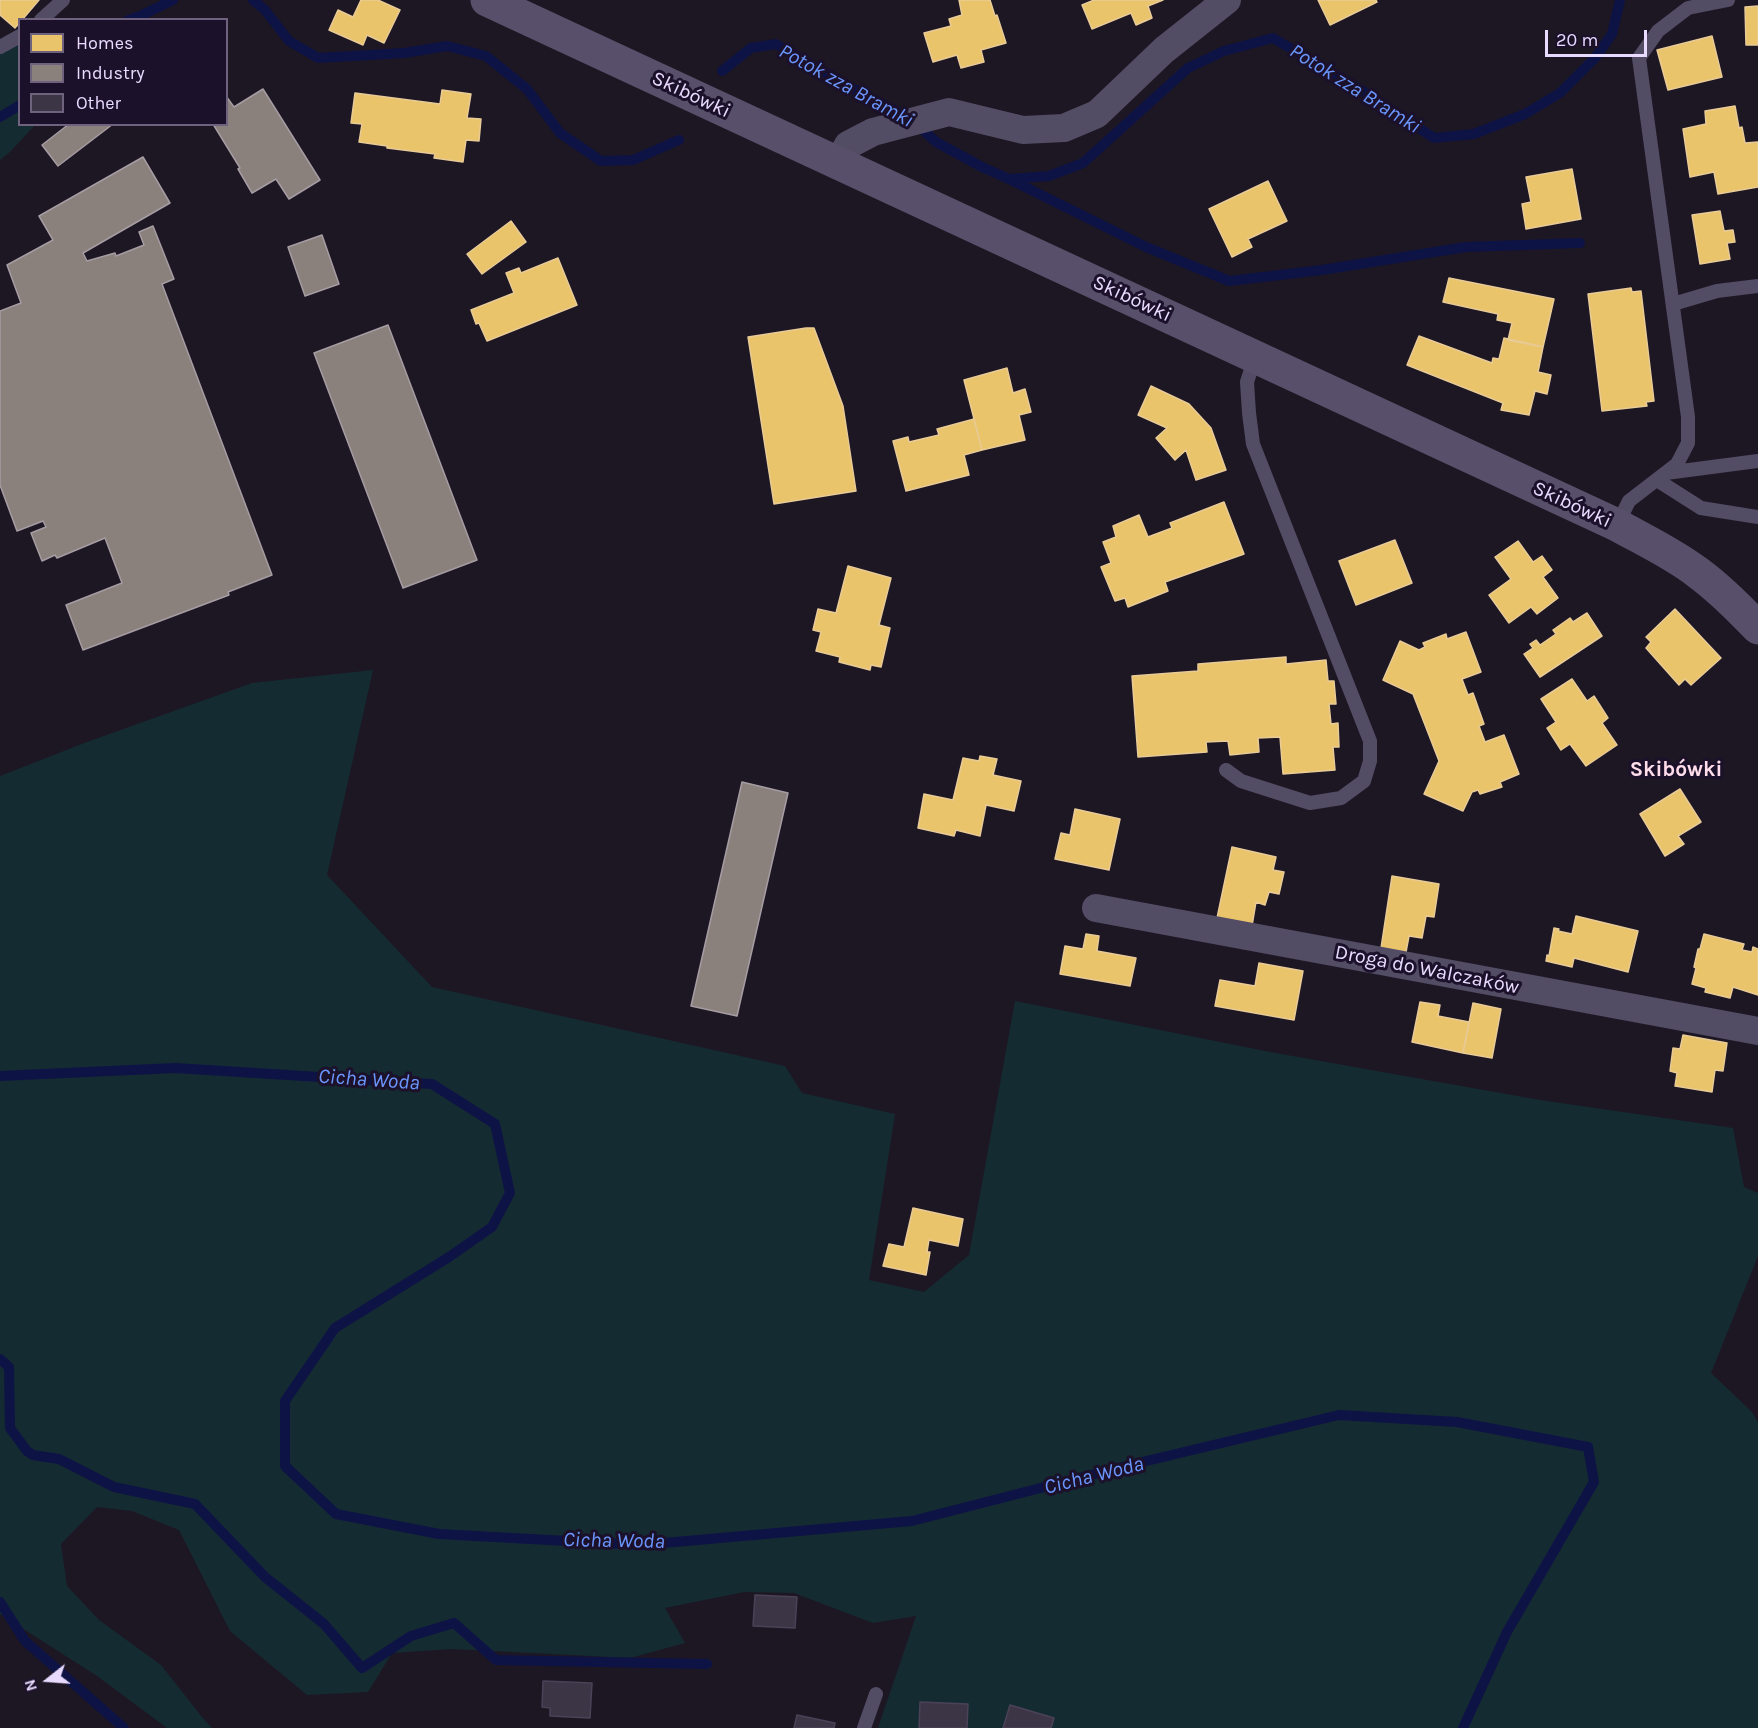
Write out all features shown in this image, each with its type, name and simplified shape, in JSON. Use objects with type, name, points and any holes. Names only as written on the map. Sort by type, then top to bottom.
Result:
[{"type":"main road","name":"Skibówki","points":[[487,0],[1617,525],[1650,542],[1697,572],[1730,599],[1758,628]]},
{"type":"street","points":[[838,163],[848,145],[873,132],[949,112],[1023,130],[1064,128],[1097,114],[1164,50],[1227,0]]},
{"type":"street","name":"Droga do Walczaków","points":[[1096,908],[1758,1031]]},
{"type":"lane","points":[[43,18],[63,0]]},
{"type":"lane","points":[[1617,525],[1629,501],[1677,464],[1688,443],[1688,417],[1639,58],[1658,31],[1688,8],[1728,0]]},
{"type":"lane","points":[[0,47],[18,37]]},
{"type":"lane","points":[[1673,304],[1717,291],[1758,286]]},
{"type":"lane","points":[[1226,770],[1241,781],[1310,803],[1341,798],[1364,781],[1370,761],[1370,741],[1253,444],[1248,413],[1247,382],[1255,357]]},
{"type":"lane","points":[[1662,476],[1758,461]]},
{"type":"lane","points":[[1662,476],[1701,508],[1758,517]]},
{"type":"lane","points":[[864,1728],[876,1694]]},
{"type":"shaded area","points":[[0,41],[18,44],[18,126],[34,126],[0,160]]},
{"type":"shaded area","points":[[373,670],[327,875],[432,987],[785,1066],[802,1093],[895,1114],[869,1280],[924,1292],[969,1255],[1015,1001],[1270,1052],[1540,1100],[1733,1128],[1744,1187],[1758,1193],[1758,1256],[1711,1373],[1752,1412],[1758,1422],[1758,1728],[878,1728],[916,1616],[873,1623],[794,1593],[744,1592],[665,1608],[685,1643],[630,1658],[452,1649],[392,1653],[368,1692],[307,1695],[230,1631],[179,1530],[132,1511],[97,1507],[61,1544],[67,1586],[99,1620],[161,1665],[212,1728],[167,1728],[97,1676],[0,1614],[0,776],[252,683]]},
{"type":"building: Homes","points":[[0,0],[39,0],[24,18],[18,18],[18,24],[15,28],[0,15]]},
{"type":"building: Homes","points":[[361,0],[378,0],[400,10],[384,43],[367,35],[363,45],[329,30],[338,10],[353,17]]},
{"type":"building: Homes","points":[[959,0],[990,0],[1006,43],[981,50],[984,62],[961,68],[957,55],[933,62],[924,33],[951,26],[949,19],[962,15]]},
{"type":"building: Homes","points":[[1094,0],[1163,0],[1148,6],[1152,18],[1136,25],[1131,13],[1092,29],[1082,5]]},
{"type":"building: Homes","points":[[1318,0],[1376,0],[1377,2],[1330,25]]},
{"type":"building: Homes","points":[[1758,6],[1758,45],[1746,45],[1745,7]]},
{"type":"building: Homes","points":[[1712,36],[1722,77],[1668,90],[1657,50]]},
{"type":"building: Homes","points":[[442,90],[471,94],[467,118],[481,119],[479,141],[466,140],[463,162],[434,158],[435,154],[359,142],[362,124],[351,123],[355,93],[440,104]]},
{"type":"building: Homes","points":[[1735,106],[1739,128],[1742,127],[1745,143],[1758,142],[1758,187],[1718,194],[1714,172],[1690,177],[1683,129],[1706,124],[1705,111]]},
{"type":"building: Homes","points":[[1572,169],[1581,219],[1526,229],[1522,204],[1531,202],[1526,177]]},
{"type":"building: Homes","points":[[1268,181],[1287,221],[1248,239],[1252,247],[1232,257],[1209,209]]},
{"type":"building: Homes","points":[[1720,211],[1724,231],[1733,230],[1735,242],[1727,243],[1730,259],[1700,264],[1692,215]]},
{"type":"building: Homes","points":[[511,221],[526,242],[482,274],[467,254]]},
{"type":"building: Homes","points":[[558,258],[577,305],[487,341],[479,323],[476,324],[471,310],[514,293],[506,273],[519,268],[521,273]]},
{"type":"building: Homes","points":[[1449,278],[1554,299],[1543,347],[1508,340],[1512,323],[1497,320],[1498,314],[1443,302]]},
{"type":"building: Homes","points":[[1631,288],[1632,292],[1641,291],[1654,401],[1646,402],[1647,406],[1602,411],[1588,294]]},
{"type":"building: Homes","points":[[814,328],[843,406],[856,491],[774,504],[748,337]]},
{"type":"building: Homes","points":[[1419,336],[1492,363],[1493,358],[1499,359],[1504,338],[1543,347],[1538,372],[1551,375],[1547,394],[1535,391],[1529,415],[1501,410],[1503,403],[1407,365]]},
{"type":"building: Homes","points":[[1007,368],[1013,393],[1025,389],[1031,412],[1019,415],[1025,440],[982,450],[964,380]]},
{"type":"building: Homes","points":[[1151,386],[1189,404],[1211,428],[1226,470],[1196,480],[1186,450],[1175,460],[1156,438],[1167,428],[1138,415]]},
{"type":"building: Homes","points":[[974,419],[982,450],[964,455],[969,475],[906,491],[893,441],[908,437],[909,442],[939,435],[937,429]]},
{"type":"building: Homes","points":[[1224,502],[1244,554],[1165,582],[1168,591],[1128,607],[1125,598],[1115,601],[1101,567],[1111,563],[1103,542],[1116,537],[1113,526],[1139,515],[1148,537],[1172,528],[1170,523]]},
{"type":"building: Homes","points":[[1395,540],[1412,583],[1356,605],[1339,561]]},
{"type":"building: Homes","points":[[1518,541],[1533,562],[1542,556],[1552,570],[1543,577],[1558,598],[1537,614],[1531,607],[1509,623],[1489,595],[1511,579],[1495,557]]},
{"type":"building: Homes","points":[[848,566],[891,578],[879,625],[890,628],[881,667],[871,665],[870,670],[839,662],[840,657],[816,651],[821,632],[813,630],[818,609],[836,613]]},
{"type":"building: Homes","points":[[1675,609],[1721,658],[1691,685],[1685,679],[1679,685],[1646,648],[1651,642],[1646,637]]},
{"type":"building: Homes","points":[[1587,613],[1602,636],[1540,677],[1524,654],[1533,648],[1530,644],[1536,640],[1540,645],[1556,634],[1553,630],[1570,618],[1573,622]]},
{"type":"building: Homes","points":[[1466,632],[1481,672],[1462,679],[1468,695],[1473,693],[1484,724],[1479,726],[1485,742],[1504,735],[1519,774],[1500,782],[1502,787],[1480,794],[1478,790],[1472,792],[1463,811],[1424,794],[1439,761],[1413,694],[1383,680],[1400,641],[1419,650],[1425,647],[1423,643],[1446,634],[1447,639]]},
{"type":"building: Homes","points":[[1286,657],[1286,664],[1326,660],[1328,681],[1334,681],[1336,704],[1329,704],[1331,724],[1338,723],[1339,747],[1333,747],[1335,770],[1283,774],[1280,737],[1258,738],[1259,752],[1230,755],[1228,741],[1206,742],[1207,752],[1138,757],[1132,676],[1198,671],[1198,664]]},
{"type":"building: Homes","points":[[1572,679],[1587,701],[1594,696],[1608,718],[1602,723],[1617,745],[1586,766],[1570,744],[1561,750],[1547,728],[1556,722],[1541,699]]},
{"type":"building: Homes","points":[[980,756],[997,759],[993,775],[1021,781],[1014,811],[986,805],[980,836],[956,830],[954,836],[918,828],[924,794],[953,800],[963,758],[979,761]]},
{"type":"building: Homes","points":[[1680,789],[1701,822],[1678,836],[1684,844],[1665,856],[1640,814]]},
{"type":"building: Homes","points":[[1075,809],[1120,819],[1109,870],[1055,859],[1061,833],[1070,835]]},
{"type":"building: Homes","points":[[1232,847],[1276,857],[1273,870],[1284,872],[1279,894],[1269,892],[1265,905],[1256,902],[1252,926],[1217,918]]},
{"type":"building: Homes","points":[[1392,876],[1439,884],[1434,917],[1426,916],[1422,938],[1409,936],[1406,952],[1381,948]]},
{"type":"building: Homes","points":[[1576,916],[1638,931],[1628,972],[1574,958],[1572,967],[1546,961],[1554,928],[1572,934]]},
{"type":"building: Homes","points":[[1086,934],[1099,936],[1097,951],[1136,958],[1130,986],[1060,974],[1065,946],[1083,949]]},
{"type":"building: Homes","points":[[1704,934],[1744,944],[1742,950],[1752,952],[1753,947],[1758,949],[1758,995],[1733,987],[1730,998],[1705,992],[1706,988],[1692,984],[1698,949],[1700,949]]},
{"type":"building: Homes","points":[[1259,963],[1303,971],[1294,1020],[1215,1006],[1220,980],[1255,986]]},
{"type":"building: Homes","points":[[1420,1002],[1440,1005],[1438,1016],[1469,1022],[1463,1053],[1412,1042]]},
{"type":"building: Homes","points":[[1473,1003],[1501,1009],[1492,1058],[1463,1053]]},
{"type":"building: Homes","points":[[1683,1035],[1727,1043],[1723,1071],[1715,1070],[1712,1092],[1675,1086],[1677,1073],[1670,1071],[1673,1048],[1680,1049]]},
{"type":"building: Homes","points":[[913,1208],[963,1219],[958,1246],[929,1240],[927,1252],[930,1252],[926,1275],[883,1266],[889,1244],[904,1247]]},
{"type":"building: Industry","points":[[263,89],[320,180],[289,199],[276,179],[252,193],[238,169],[240,168],[214,126],[228,126],[228,99],[234,107]]},
{"type":"building: Industry","points":[[66,126],[110,126],[58,166],[42,145]]},
{"type":"building: Industry","points":[[143,157],[170,203],[83,253],[87,261],[115,253],[116,256],[144,245],[139,232],[153,226],[174,279],[162,284],[272,575],[228,592],[229,595],[83,650],[66,605],[122,583],[105,538],[57,558],[55,555],[42,561],[31,533],[46,527],[43,521],[17,531],[0,485],[0,311],[21,303],[7,265],[53,240],[39,216]]},
{"type":"building: Industry","points":[[322,235],[339,284],[305,296],[288,247]]},
{"type":"building: Industry","points":[[388,325],[477,560],[403,588],[314,353]]},
{"type":"building: Industry","points":[[742,782],[788,793],[737,1016],[691,1006]]},
{"type":"building: Other","points":[[755,1595],[797,1597],[795,1628],[753,1626]]},
{"type":"building: Other","points":[[543,1681],[592,1683],[590,1718],[550,1716],[550,1708],[542,1707]]},
{"type":"building: Other","points":[[920,1702],[968,1704],[967,1728],[919,1728]]},
{"type":"building: Other","points":[[1010,1705],[1054,1718],[1051,1728],[1003,1728]]},
{"type":"building: Other","points":[[797,1715],[835,1723],[834,1728],[794,1728]]},
{"type":"waterway","name":"Potok zza Bramki","points":[[134,18],[173,0]]},
{"type":"waterway","name":"Potok zza Bramki","points":[[253,0],[265,10],[289,41],[318,58],[404,53],[447,46],[486,56],[527,89],[560,133],[601,161],[633,160],[679,140]]},
{"type":"waterway","name":"Potok zza Bramki","points":[[722,71],[751,48],[776,44],[911,119],[936,142],[982,167],[1009,179],[1049,176],[1083,163],[1188,68],[1224,51],[1273,38],[1355,86],[1434,138],[1474,134],[1525,114],[1560,93],[1595,58],[1612,34],[1620,0]]},
{"type":"waterway","name":"Potok zza Bramki","points":[[0,117],[18,106]]},
{"type":"waterway","points":[[1009,179],[1146,247],[1229,281],[1322,270],[1466,247],[1580,243]]},
{"type":"waterway","name":"Cicha Woda","points":[[0,1076],[175,1068],[432,1084],[495,1124],[510,1193],[492,1227],[449,1257],[335,1328],[285,1401],[285,1466],[336,1514],[439,1534],[641,1545],[912,1521],[1138,1463],[1339,1415],[1457,1422],[1588,1447],[1594,1482],[1507,1632],[1463,1728]]},
{"type":"waterway","points":[[0,1359],[9,1367],[10,1428],[27,1451],[33,1455],[59,1459],[114,1487],[195,1504],[265,1577],[324,1624],[362,1668],[411,1636],[454,1623],[496,1660],[707,1664]]},
{"type":"waterway","points":[[0,1602],[25,1641],[124,1728]]},
{"type":"district","name":"Skibówki","points":[[1676,770]]}]
